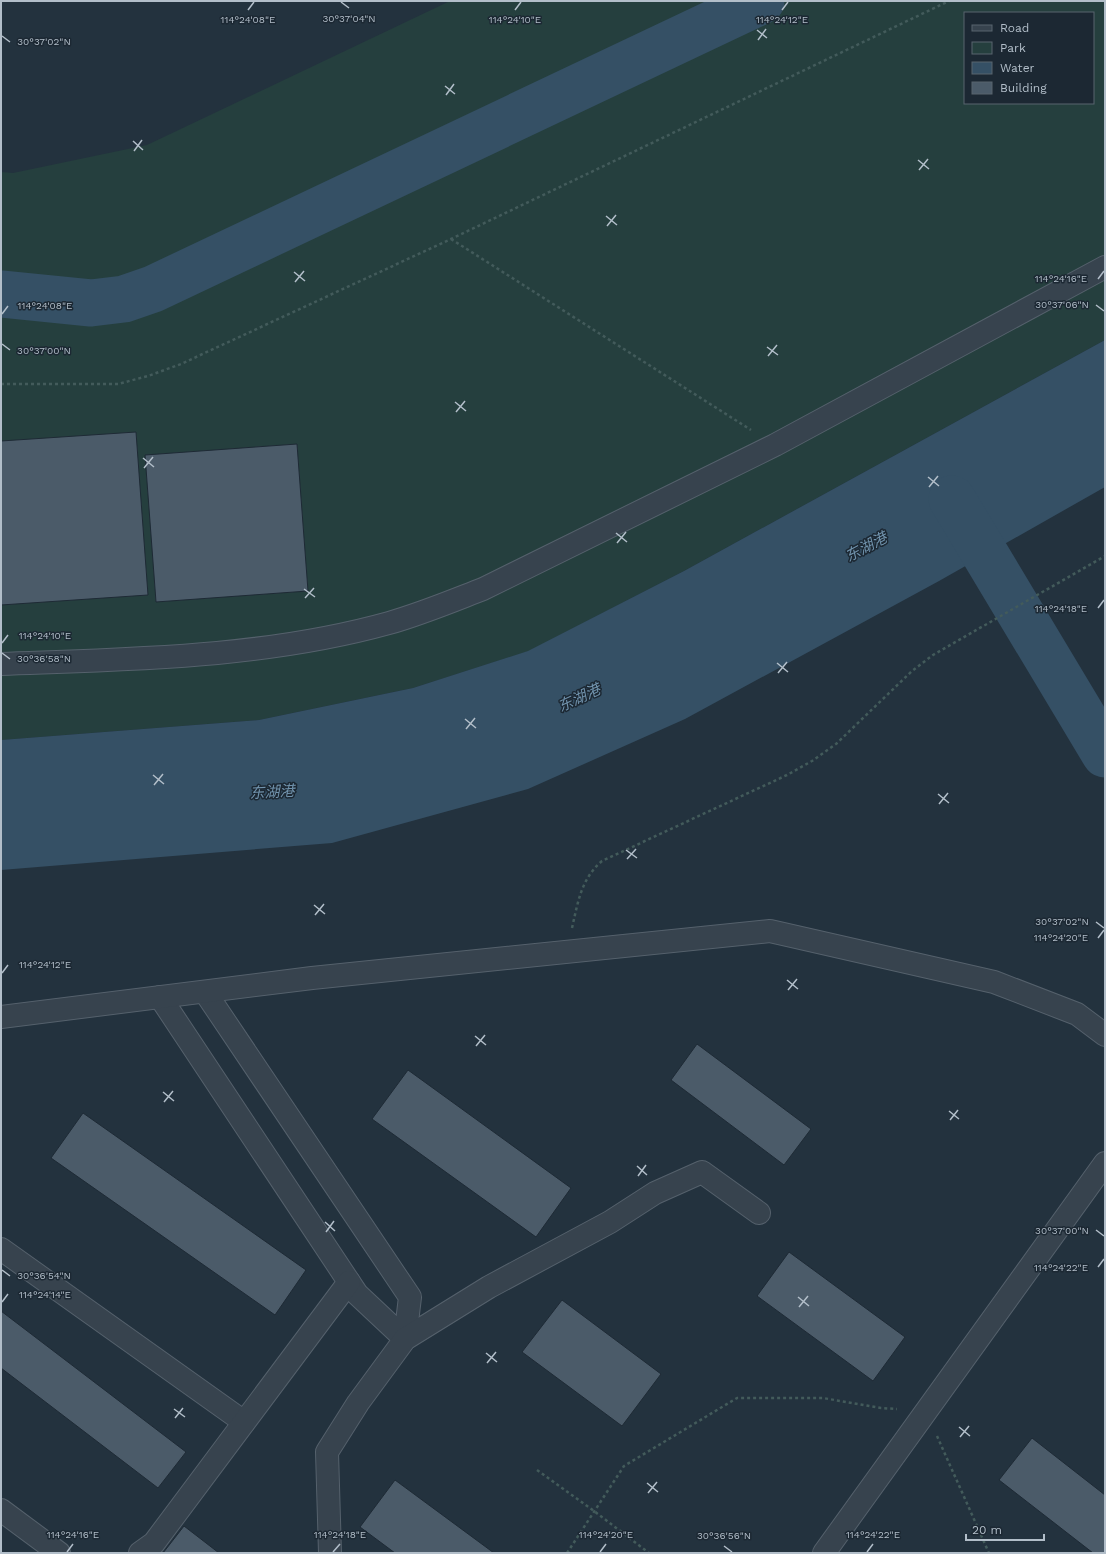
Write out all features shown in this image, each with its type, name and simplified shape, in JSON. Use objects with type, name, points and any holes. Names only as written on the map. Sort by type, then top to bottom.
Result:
[{"type":"street","points":[[1,664],[166,658],[249,650],[339,634],[389,623],[483,589],[775,445],[1105,267]]},
{"type":"street","points":[[1,1017],[204,992],[770,930],[994,982],[1078,1014],[1105,1035]]},
{"type":"street","points":[[204,992],[410,1297],[405,1339]]},
{"type":"street","points":[[160,997],[357,1294],[405,1339]]},
{"type":"street","points":[[824,1553],[1105,1163]]},
{"type":"street","points":[[330,1553],[327,1452],[358,1403],[405,1339],[489,1287],[610,1222],[655,1193],[702,1172],[759,1213]]},
{"type":"street","points":[[1,1249],[244,1422]]},
{"type":"street","points":[[140,1553],[154,1543],[349,1282]]},
{"type":"street","points":[[1,1510],[59,1553]]},
{"type":"path","points":[[1,384],[118,384],[148,376],[181,364],[451,239],[949,1]]},
{"type":"path","points":[[451,239],[775,445]]},
{"type":"path","points":[[567,952],[580,890],[590,873],[602,861],[787,775],[812,761],[836,744],[912,671],[932,656],[960,638],[1105,556]]},
{"type":"path","points":[[567,1553],[624,1466],[737,1398],[823,1398],[881,1408],[926,1411],[989,1553]]},
{"type":"path","points":[[537,1470],[649,1553]]},
{"type":"green space","points":[[450,1],[1105,1],[1105,340],[684,571],[529,651],[413,688],[259,720],[1,740],[1,172],[13,173],[147,145]]},
{"type":"water","name":"东湖港","points":[[1105,340],[1105,487],[939,581],[685,719],[528,789],[332,843],[1,870],[1,740],[259,720],[413,688],[528,651],[684,571]]},
{"type":"building","points":[[136,432],[148,595],[1,605],[1,441]]},
{"type":"building","points":[[297,444],[308,591],[156,602],[145,455]]},
{"type":"building","points":[[697,1044],[811,1129],[784,1165],[671,1080]]},
{"type":"building","points":[[408,1070],[571,1188],[536,1237],[372,1119]]},
{"type":"building","points":[[83,1113],[306,1270],[275,1315],[51,1158]]},
{"type":"building","points":[[789,1252],[905,1337],[873,1381],[757,1296]]},
{"type":"building","points":[[562,1300],[661,1374],[622,1426],[522,1352]]},
{"type":"building","points":[[1,1311],[186,1452],[158,1488],[1,1368]]},
{"type":"building","points":[[1032,1438],[1105,1495],[1105,1553],[1093,1553],[999,1480]]},
{"type":"building","points":[[395,1480],[494,1553],[395,1553],[360,1527]]},
{"type":"building","points":[[184,1526],[219,1553],[163,1553]]},
{"type":"waterway","points":[[1,294],[91,303],[124,299],[153,289],[761,1]]},
{"type":"waterway","points":[[952,499],[1105,754]]}]
